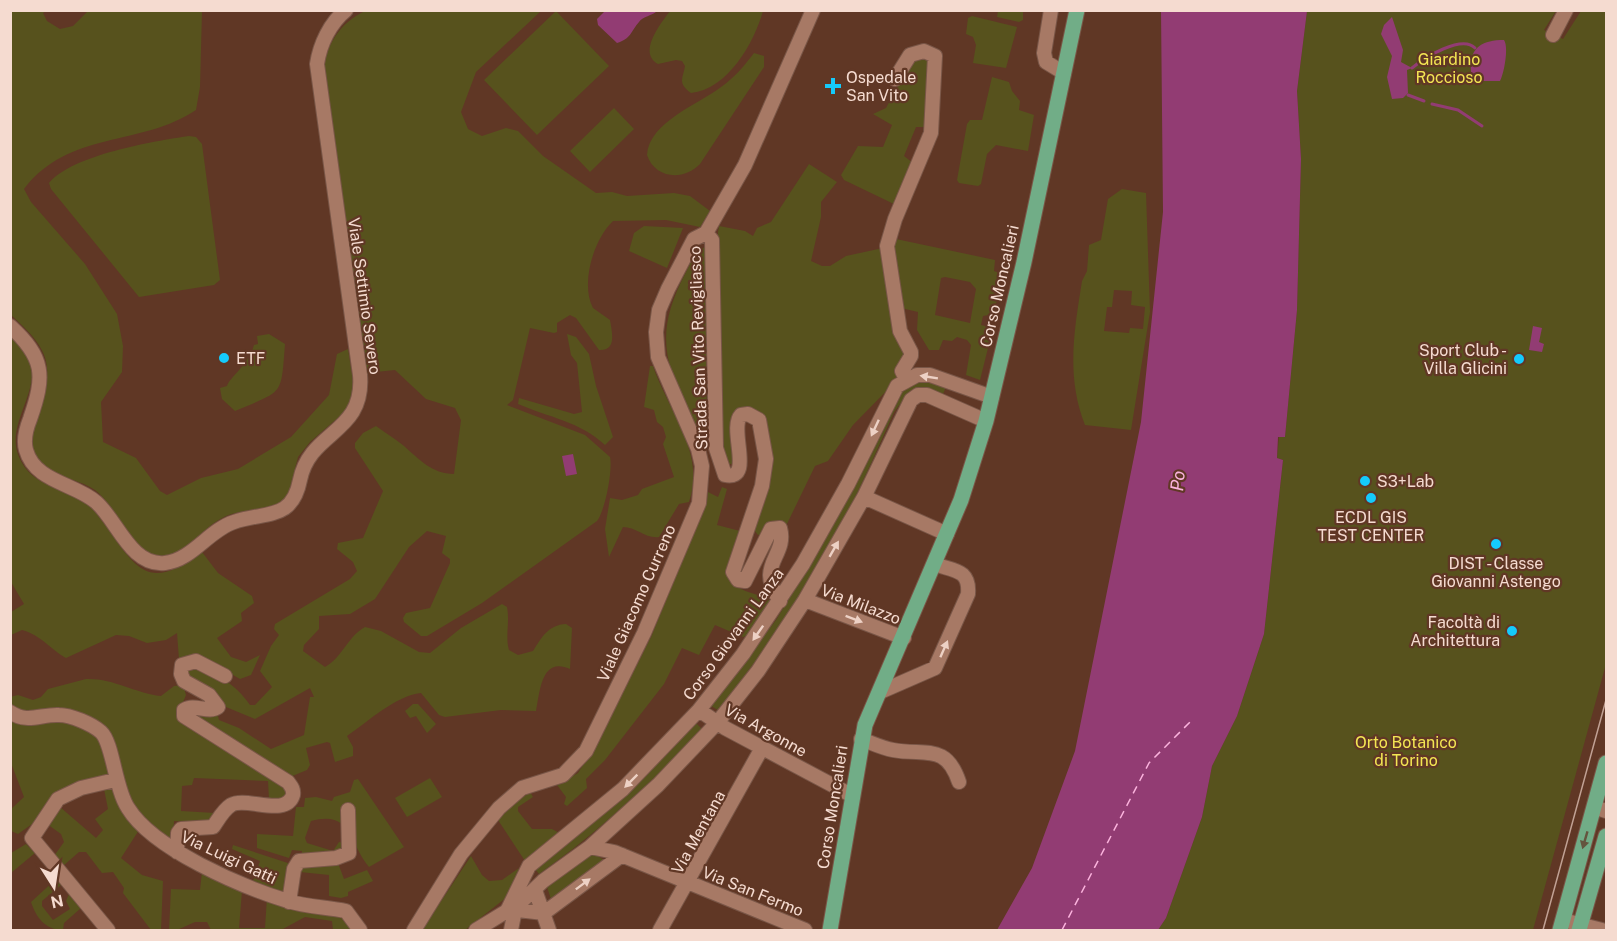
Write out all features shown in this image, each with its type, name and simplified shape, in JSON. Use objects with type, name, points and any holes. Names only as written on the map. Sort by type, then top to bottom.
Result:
[{"type":"main road","name":"Corso Moncalieri","points":[[830,930],[861,739],[961,500],[986,421],[1077,10]]},
{"type":"main road","points":[[1561,925],[1600,809],[1606,763]]},
{"type":"main road","points":[[1580,928],[1606,836]]},
{"type":"street","name":"Viale Settimio Severo","points":[[10,326],[30,346],[40,369],[40,391],[25,436],[30,460],[42,473],[94,500],[141,556],[161,563],[174,560],[229,524],[275,513],[292,502],[297,495],[304,464],[317,446],[349,419],[360,397],[360,375],[317,64],[322,45],[330,29],[346,10]]},
{"type":"street","name":"Strada San Vito Revigliasco","points":[[780,601],[771,588],[769,579],[781,538],[780,528],[771,528],[745,581],[738,580],[733,572],[759,501],[766,459],[759,420],[748,414],[741,415],[736,426],[741,464],[734,475],[725,475],[718,454],[714,421],[712,240],[706,232],[750,154],[813,10]]},
{"type":"street","points":[[1051,10],[1044,54],[1046,62],[1064,73]]},
{"type":"street","points":[[1553,35],[1566,10]]},
{"type":"street","points":[[895,79],[914,52],[928,51],[935,56],[931,133],[895,219],[887,246],[900,332],[911,352],[902,371],[906,379],[930,375],[992,397]]},
{"type":"street","name":"Viale Giacomo Curreno","points":[[414,930],[461,854],[499,808],[522,788],[563,775],[586,751],[644,633],[699,502],[702,466],[698,449],[658,357],[656,332],[659,310],[668,289],[694,239],[706,232]]},
{"type":"street","name":"Corso Giovanni Lanza","points":[[511,930],[513,908],[529,866],[623,789],[699,710],[780,601],[848,484],[891,394],[906,379]]},
{"type":"street","points":[[944,402],[953,383]]},
{"type":"street","points":[[476,930],[513,908],[590,847],[658,785],[717,723],[758,671],[805,600],[864,497],[911,400],[918,395],[927,395],[986,421]]},
{"type":"street","points":[[864,497],[947,534]]},
{"type":"street","points":[[880,692],[935,668],[968,594],[969,580],[966,575],[934,564]]},
{"type":"street","name":"Via Milazzo","points":[[805,600],[904,639]]},
{"type":"street","points":[[177,852],[178,832],[181,829],[213,827],[226,809],[235,803],[281,805],[288,802],[293,794],[288,782],[185,717],[184,710],[188,707],[212,710],[218,707],[209,695],[184,681],[182,665],[196,661],[225,676]]},
{"type":"street","name":"Via Argonne","points":[[699,710],[717,723],[851,795]]},
{"type":"street","name":"Via Luigi Gatti","points":[[10,712],[31,719],[66,716],[99,730],[108,742],[115,780],[130,811],[155,837],[177,852],[289,902],[346,912],[360,930]]},
{"type":"street","points":[[861,739],[895,751],[939,754],[955,768],[959,782]]},
{"type":"street","name":"Via Mentana","points":[[660,930],[689,882],[762,748]]},
{"type":"street","points":[[108,930],[32,838],[58,799],[81,788],[115,780]]},
{"type":"street","name":"Via Luigi Gatti","points":[[289,902],[297,863],[302,860],[336,858],[350,853],[348,810]]},
{"type":"street","points":[[513,908],[544,913],[622,855],[613,826]]},
{"type":"street","name":"Via San Fermo","points":[[590,847],[622,855],[805,930]]},
{"type":"street","points":[[535,890],[549,930]]},
{"type":"street","points":[[1561,925],[1602,930]]},
{"type":"green space","points":[[11,11],[46,11],[43,13],[47,21],[60,29],[73,26],[88,11],[202,11],[200,87],[196,110],[175,122],[106,141],[62,157],[42,170],[24,189],[31,202],[85,264],[117,314],[123,346],[122,372],[101,402],[103,442],[136,458],[160,491],[167,495],[201,478],[238,469],[291,437],[329,395],[337,354],[348,349],[354,387],[348,409],[310,442],[298,457],[288,497],[274,506],[224,517],[177,552],[163,556],[151,554],[140,547],[95,490],[45,468],[38,462],[32,449],[32,431],[46,385],[47,372],[42,350],[35,339],[11,315]]},
{"type":"green space","points":[[365,11],[541,11],[476,72],[461,112],[468,129],[482,136],[506,128],[518,131],[543,156],[596,193],[612,192],[627,196],[674,193],[690,196],[710,211],[700,227],[666,220],[613,221],[606,229],[591,262],[588,286],[593,308],[610,320],[612,340],[609,347],[599,350],[576,318],[570,315],[557,323],[557,332],[554,333],[530,328],[513,400],[507,405],[585,435],[610,457],[608,490],[597,521],[482,603],[427,636],[421,636],[404,622],[403,618],[406,613],[430,608],[450,563],[450,559],[442,553],[446,536],[427,531],[409,547],[375,599],[350,614],[319,616],[319,629],[304,645],[303,651],[325,667],[365,627],[381,631],[419,652],[430,653],[461,628],[502,604],[507,607],[509,650],[518,655],[533,651],[550,629],[566,624],[572,628],[570,669],[560,666],[553,667],[548,672],[541,686],[536,711],[501,710],[445,717],[439,715],[421,693],[411,695],[392,704],[347,736],[353,747],[353,756],[335,762],[330,743],[327,742],[306,748],[310,765],[307,770],[290,777],[190,716],[198,711],[218,716],[219,720],[239,728],[271,749],[304,735],[310,697],[314,697],[310,688],[255,719],[226,707],[214,693],[189,680],[185,670],[188,666],[207,671],[223,679],[250,705],[255,705],[272,687],[260,671],[271,646],[279,635],[274,629],[275,624],[350,579],[357,571],[353,562],[337,549],[338,543],[363,538],[383,491],[355,448],[355,443],[363,433],[376,426],[432,469],[454,474],[461,420],[455,408],[426,399],[395,370],[366,373],[324,72],[327,53],[336,36],[349,21]]},
{"type":"green space","points":[[556,11],[609,66],[537,135],[484,80]]},
{"type":"green space","points":[[670,11],[763,11],[746,50],[728,74],[704,90],[691,93],[682,83],[685,66],[682,61],[658,64],[652,59],[650,53],[653,38]]},
{"type":"green space","points":[[998,11],[1023,11],[1023,20],[1019,22],[997,17]]},
{"type":"green space","points":[[1307,11],[1556,11],[1544,30],[1563,39],[1581,11],[1606,11],[1606,664],[1533,930],[1158,930],[1166,918],[1202,817],[1212,766],[1237,716],[1264,634],[1283,460],[1277,458],[1279,437],[1285,437],[1297,310],[1301,159],[1297,91]]},
{"type":"green space","points":[[972,16],[1017,27],[1006,68],[973,63],[976,45],[973,37],[966,34],[968,18]]},
{"type":"green space","points":[[754,53],[764,56],[764,67],[700,164],[678,175],[663,173],[656,169],[647,155],[656,133],[676,115],[726,83]]},
{"type":"green space","points":[[917,56],[931,59],[925,127],[916,127],[904,156],[913,163],[896,205],[844,180],[841,175],[858,146],[883,147],[892,125],[873,114],[886,108],[912,60]]},
{"type":"green space","points":[[992,77],[1009,82],[1012,91],[1020,101],[1019,110],[1034,115],[1028,151],[996,145],[987,154],[981,184],[978,186],[959,183],[957,180],[967,124],[970,120],[982,120]]},
{"type":"green space","points":[[614,108],[634,129],[590,172],[570,151]]},
{"type":"green space","points":[[189,136],[196,137],[202,144],[220,280],[214,285],[139,297],[51,189],[49,183],[60,173],[94,157],[135,146]]},
{"type":"green space","points":[[809,164],[837,182],[821,202],[821,217],[811,261],[822,266],[830,266],[846,256],[883,248],[906,353],[899,378],[853,425],[828,461],[815,466],[785,528],[758,535],[754,530],[769,464],[768,430],[762,417],[751,408],[744,408],[731,419],[734,463],[728,465],[721,440],[718,232],[719,226],[745,231],[753,236],[757,228],[771,222]]},
{"type":"green space","points":[[1122,189],[1146,193],[1150,312],[1131,430],[1085,425],[1075,389],[1074,336],[1082,281],[1087,271],[1089,245],[1101,240],[1108,199]],"holes":[[[1114,290],[1132,291],[1131,305],[1145,307],[1143,329],[1130,328],[1129,333],[1104,331],[1107,307],[1112,307]]]},
{"type":"green space","points":[[644,226],[683,228],[667,268],[629,251],[634,233]]},
{"type":"green space","points":[[896,239],[995,260],[994,271],[1002,274],[994,314],[983,316],[981,325],[993,328],[980,380],[966,375],[971,345],[967,340],[957,337],[952,341],[943,340],[939,350],[929,350],[917,330],[918,312],[901,308],[892,241]],"holes":[[[941,278],[970,282],[976,289],[970,323],[935,315]]]},
{"type":"green space","points":[[705,247],[707,443],[705,444],[696,432],[678,389],[666,340],[667,325],[677,291],[694,258]]},
{"type":"green space","points":[[11,334],[28,355],[32,367],[29,393],[16,431],[19,457],[25,467],[39,480],[88,504],[127,555],[146,571],[157,573],[170,571],[202,552],[218,573],[252,596],[254,603],[241,613],[242,621],[217,638],[231,657],[246,662],[260,655],[251,675],[240,679],[226,671],[179,659],[177,633],[166,640],[147,643],[129,636],[116,635],[66,658],[29,632],[22,630],[11,635],[11,612],[24,604],[11,582]]},
{"type":"green space","points":[[269,334],[285,344],[282,374],[277,390],[235,411],[222,399],[220,388],[227,386],[244,364],[254,345],[258,344],[257,336]]},
{"type":"green space","points":[[567,334],[576,337],[589,354],[596,386],[613,437],[605,445],[575,425],[518,404],[519,398],[574,414],[582,412],[577,363],[571,355]]},
{"type":"green space","points":[[650,366],[653,366],[689,449],[693,466],[693,484],[689,502],[679,504],[659,537],[623,527],[609,557],[605,529],[610,498],[622,500],[638,495],[642,489],[674,477],[663,444],[666,437],[663,427],[657,422],[654,410],[644,407]]},
{"type":"green space","points":[[923,381],[946,387],[943,394],[927,390],[915,392],[909,395],[894,412],[851,506],[801,593],[753,664],[718,710],[711,706],[776,620],[807,569],[897,395],[914,382]]},
{"type":"green space","points":[[722,487],[727,489],[717,525],[740,531],[727,571],[729,577],[737,587],[768,598],[770,603],[749,635],[743,637],[715,625],[699,655],[682,648],[664,684],[605,760],[586,779],[587,788],[567,806],[564,804],[566,797],[557,785],[578,773],[599,740],[651,637],[707,500],[708,492],[718,497]]},
{"type":"green space","points":[[86,679],[115,683],[161,696],[174,686],[183,685],[186,695],[181,707],[288,788],[284,800],[269,799],[268,781],[194,778],[192,785],[182,786],[181,811],[215,813],[209,823],[174,821],[173,840],[167,842],[128,799],[110,731],[104,727],[25,713],[11,705],[10,697],[18,695],[33,700],[41,697],[48,689]]},
{"type":"green space","points":[[413,704],[418,704],[436,724],[427,733],[416,716],[410,718],[405,711]]},
{"type":"green space","points":[[11,718],[60,720],[83,727],[101,743],[109,774],[109,777],[94,780],[18,834],[11,831],[10,810],[24,797],[11,763]]},
{"type":"green space","points":[[696,723],[702,729],[664,768],[604,824],[539,874],[535,869],[638,784]]},
{"type":"green space","points":[[430,778],[442,797],[407,817],[395,798]]},
{"type":"green space","points":[[358,779],[404,847],[369,867],[343,825],[335,820],[325,819],[311,821],[305,838],[307,843],[333,851],[339,842],[346,843],[347,852],[302,857],[302,851],[292,850],[289,858],[257,848],[257,834],[293,836],[296,807],[304,807],[305,798],[316,797],[332,801],[334,797],[350,792],[354,780]]},
{"type":"green space","points":[[104,789],[113,790],[139,830],[121,858],[142,875],[163,881],[161,930],[151,930],[123,893],[124,888],[113,872],[102,873],[86,852],[79,852],[63,866],[54,856],[64,842],[61,834],[47,824],[60,807],[96,838],[103,830],[95,819],[108,809]]},
{"type":"green space","points":[[530,792],[533,797],[518,807],[518,811],[532,829],[552,829],[561,834],[525,861],[498,820],[507,809]]},
{"type":"green space","points":[[26,844],[35,853],[11,873],[11,853]]},
{"type":"green space","points":[[233,845],[294,865],[284,895],[253,881],[260,861],[232,849]]},
{"type":"green space","points":[[593,853],[604,860],[551,899],[547,887]]},
{"type":"green space","points":[[471,856],[482,875],[489,881],[502,880],[519,868],[507,897],[465,930],[422,930]]},
{"type":"green space","points":[[338,863],[344,879],[367,870],[373,881],[348,892],[348,896],[341,898],[329,896],[329,875],[300,872],[298,868]]},
{"type":"green space","points":[[202,872],[242,891],[239,928],[265,928],[267,897],[342,915],[355,930],[333,930],[332,921],[305,917],[281,930],[211,930],[207,922],[195,922],[177,930],[169,930],[171,889],[200,890]]},
{"type":"green space","points":[[56,879],[61,885],[42,901],[42,906],[53,920],[70,909],[66,901],[69,894],[81,908],[64,923],[63,930],[51,928],[42,922],[31,902]]},
{"type":"water","points":[[605,11],[657,11],[641,20],[628,37],[617,43],[598,25],[597,19]]},
{"type":"water","name":"Po","points":[[1161,11],[1307,11],[1297,91],[1301,159],[1297,310],[1285,437],[1278,437],[1277,458],[1283,460],[1264,634],[1237,716],[1212,766],[1202,817],[1166,918],[1158,930],[997,930],[1032,868],[1075,751],[1141,422],[1163,212]]},
{"type":"water","points":[[1392,17],[1403,50],[1401,62],[1412,68],[1407,70],[1408,93],[1403,98],[1392,99],[1387,77],[1392,56],[1381,34],[1384,25]]},
{"type":"water","points":[[1504,40],[1505,60],[1500,81],[1481,81],[1471,72],[1474,51],[1483,44]]},
{"type":"water","points":[[1533,326],[1542,328],[1539,342],[1544,344],[1542,352],[1529,350]]},
{"type":"water","points":[[573,454],[577,474],[566,476],[562,456]]},
{"type":"waterway","points":[[1412,68],[1443,49],[1461,44],[1469,44],[1475,48]]},
{"type":"waterway","points":[[1408,95],[1424,101]]},
{"type":"waterway","points":[[1432,104],[1458,110],[1482,126]]},
{"type":"ferry route","points":[[1062,930],[1149,763],[1190,722]]},
{"type":"tram line","points":[[1543,930],[1606,700]]},
{"type":"place","name":"Ospedale San Vito","points":[[833,86]]},
{"type":"place","name":"ETF","points":[[224,358]]},
{"type":"place","name":"Sport Club - Villa Glicini","points":[[1519,359]]},
{"type":"place","name":"S3+Lab","points":[[1365,481]]},
{"type":"place","name":"ECDL GIS TEST CENTER","points":[[1371,498]]},
{"type":"place","name":"DIST - Classe Giovanni Astengo","points":[[1496,544]]},
{"type":"place","name":"Facoltà di Architettura","points":[[1512,631]]},
{"type":"park label","name":"Giardino Roccioso","points":[[1449,68]]},
{"type":"park label","name":"Orto Botanico di Torino","points":[[1406,751]]}]
